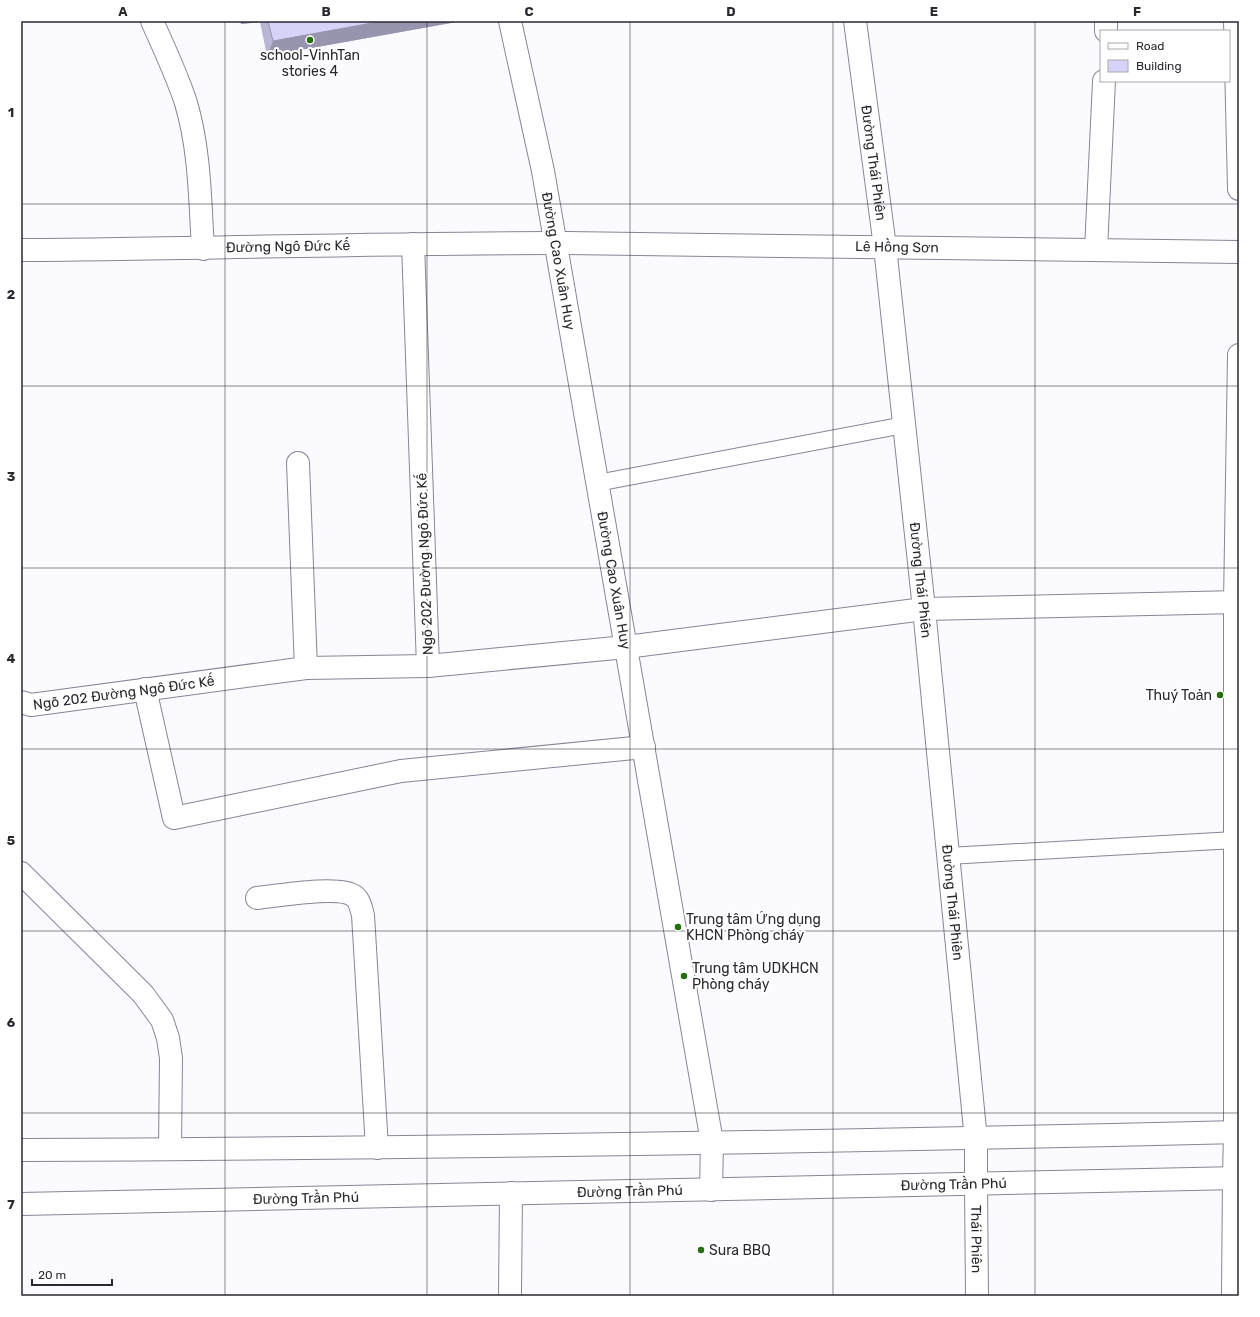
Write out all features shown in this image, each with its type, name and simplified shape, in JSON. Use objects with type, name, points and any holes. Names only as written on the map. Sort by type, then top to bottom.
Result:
[{"type":"street","points":[[152,21],[177,78],[186,104],[196,155],[203,249]]},
{"type":"street","name":"Đường Cao Xuân Huy","points":[[510,21],[542,171],[555,243],[712,1142],[711,1190]]},
{"type":"street","name":"Đường Thái Phiên","points":[[855,21],[885,247],[924,608],[976,1140],[976,1182]]},
{"type":"street","points":[[1235,21],[1239,189]]},
{"type":"street","points":[[1096,250],[1104,82]]},
{"type":"street","name":"Đường Ngô Đức Kế","points":[[21,250],[203,249],[413,244],[555,243]]},
{"type":"street","name":"Lê Hồng Sơn","points":[[555,243],[1239,252]]},
{"type":"street","name":"Ngõ 202 Đường Ngô Đức Kế","points":[[21,702],[31,705],[306,668],[428,666],[413,244]]},
{"type":"street","points":[[1233,1296],[1237,1132],[1236,853],[1239,355]]},
{"type":"street","points":[[298,463],[306,668]]},
{"type":"street","points":[[428,666],[626,647],[924,608],[1237,602]]},
{"type":"street","points":[[145,689],[174,818],[401,770],[644,747]]},
{"type":"street","points":[[21,874],[143,994],[162,1020],[168,1038],[171,1058],[170,1149]]},
{"type":"street","points":[[257,898],[332,891],[347,893],[354,896],[358,901],[363,915],[377,1148]]},
{"type":"street","points":[[21,1150],[377,1148],[712,1142],[976,1140],[1237,1132]]},
{"type":"street","name":"Đường Trần Phú","points":[[21,1204],[711,1190],[976,1182],[1236,1178]]},
{"type":"street","name":"Thái Phiên","points":[[976,1182],[977,1296]]},
{"type":"street","points":[[510,1296],[511,1193]]},
{"type":"lane","points":[[597,483],[904,425]]},
{"type":"lane","points":[[948,856],[1236,853]]},
{"type":"building","points":[[268,21],[383,21],[273,41]]},
{"type":"place","name":"school-VinhTan stories 4","points":[[310,40]]},
{"type":"place","name":"Thuý Toản","points":[[1220,695]]},
{"type":"place","name":"Trung tâm Ứng dụng KHCN Phòng cháy","points":[[678,927]]},
{"type":"place","name":"Trung tâm UDKHCN Phòng cháy","points":[[684,976]]},
{"type":"place","name":"Sura BBQ","points":[[701,1250]]}]
